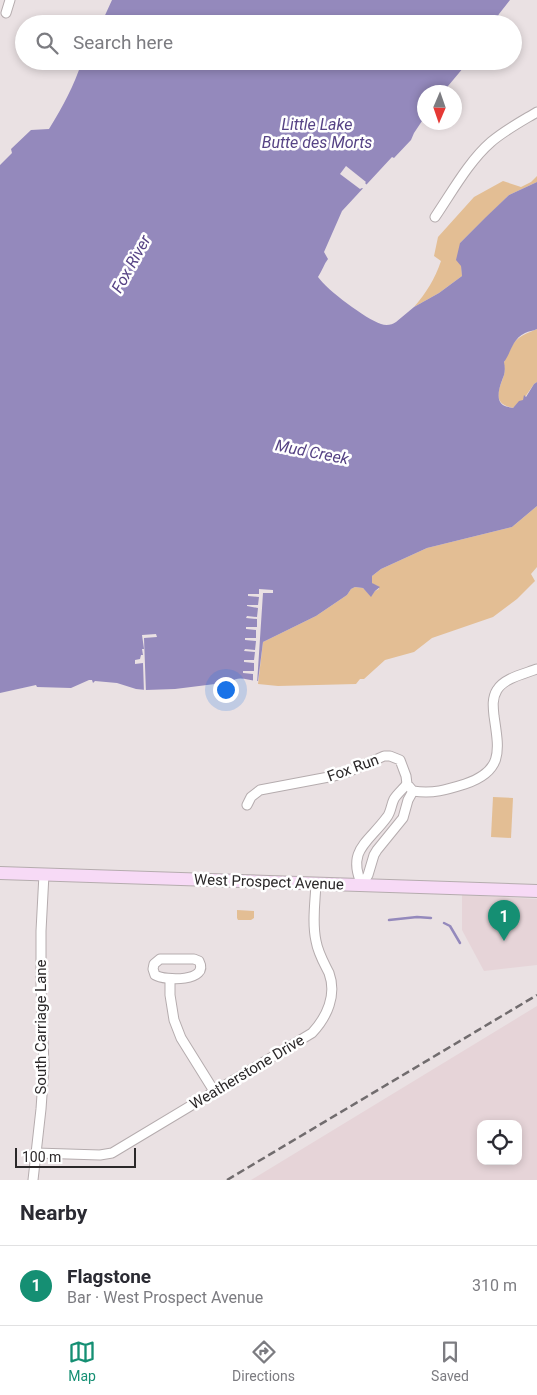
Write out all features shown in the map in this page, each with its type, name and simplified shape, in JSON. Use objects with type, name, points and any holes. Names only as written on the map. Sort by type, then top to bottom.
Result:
[{"type":"main road","name":"West Prospect Avenue","points":[[0,873],[537,891]]},
{"type":"street","points":[[6,13],[10,0]]},
{"type":"street","points":[[435,217],[482,151],[502,134],[537,112]]},
{"type":"street","points":[[410,787],[428,792],[444,791],[474,781],[487,773],[496,760],[498,752],[493,705],[497,689],[505,682],[537,669]]},
{"type":"street","name":"Fox Run","points":[[247,805],[251,797],[260,790],[334,776],[384,756],[400,760],[410,787]]},
{"type":"street","points":[[362,885],[368,875],[377,850],[403,818],[410,787]]},
{"type":"street","points":[[362,885],[357,874],[358,851],[362,844],[386,819],[394,800],[410,787]]},
{"type":"street","name":"South Carriage Lane","points":[[33,1180],[44,1066],[41,931],[44,874]]},
{"type":"street","name":"Weatherstone Drive","points":[[36,1153],[107,1154],[312,1033],[326,1014],[331,1000],[331,984],[316,943],[314,928],[316,884]]},
{"type":"street","points":[[194,959],[200,963],[200,971],[196,975],[170,979],[155,975],[153,969],[156,961],[194,959]]},
{"type":"street","points":[[170,979],[171,1009],[178,1030],[214,1091]]},
{"type":"shaded area","points":[[537,176],[537,182],[509,195],[460,243],[462,276],[439,293],[414,307],[430,286],[441,261],[434,256],[438,237],[474,197],[503,181],[521,187],[531,182]]},
{"type":"shaded area","points":[[537,329],[537,382],[524,396],[524,400],[513,408],[506,406],[499,399],[498,395],[504,374],[504,362],[517,340]]},
{"type":"shaded area","points":[[537,506],[537,567],[531,574],[535,581],[517,599],[493,617],[432,638],[414,652],[385,660],[356,684],[278,686],[258,684],[263,642],[316,616],[347,595],[355,587],[363,588],[371,596],[379,589],[378,586],[373,585],[372,576],[381,569],[427,548],[512,527]]},
{"type":"shaded area","points":[[493,797],[513,798],[511,838],[491,837]]},
{"type":"shaded area","points":[[462,895],[537,899],[537,965],[484,971],[462,930]]},
{"type":"shaded area","points":[[237,910],[254,911],[254,918],[251,920],[238,920]]},
{"type":"shaded area","points":[[537,1006],[537,1180],[251,1180]]},
{"type":"water","points":[[112,0],[510,0],[498,15],[105,15]]},
{"type":"water","points":[[78,70],[461,70],[449,85],[417,85],[417,128],[411,140],[394,158],[392,157],[342,211],[324,252],[328,259],[318,277],[347,304],[374,321],[383,325],[394,323],[414,307],[439,293],[462,276],[461,266],[456,260],[460,243],[509,195],[537,182],[537,329],[525,333],[514,342],[504,362],[505,369],[499,400],[501,404],[513,408],[519,401],[523,400],[524,395],[526,397],[537,382],[537,506],[512,527],[427,548],[381,569],[372,576],[372,583],[380,587],[371,597],[363,588],[355,587],[347,595],[316,616],[263,642],[258,681],[237,679],[231,682],[175,689],[146,690],[117,683],[95,681],[93,683],[92,680],[89,680],[71,688],[37,687],[36,685],[0,693],[0,165],[12,153],[11,149],[31,130],[49,129],[68,96]]},
{"type":"pier","points":[[346,166],[366,182],[367,185],[364,189],[360,189],[340,174]]},
{"type":"pier","points":[[259,589],[273,590],[273,593],[263,593],[257,684],[255,684],[253,674],[243,673],[243,671],[254,671],[254,663],[244,662],[244,660],[254,660],[255,652],[244,651],[245,649],[255,650],[256,641],[245,640],[245,638],[256,638],[256,630],[246,629],[246,627],[257,627],[257,619],[246,618],[247,616],[257,617],[258,608],[247,605],[258,605],[259,597],[248,596],[248,594],[259,594]]},
{"type":"pier","points":[[156,634],[157,637],[144,638],[146,693],[144,693],[143,663],[135,664],[135,660],[140,659],[141,655],[143,655],[142,635]]},
{"type":"waterway","points":[[389,920],[417,917],[431,918]]},
{"type":"waterway","points":[[444,923],[450,926],[460,943]]},
{"type":"railway","points":[[227,1180],[537,995]]},
{"type":"place","name":"Flagstone","points":[[504,941]]},
{"type":"water label","name":"Little Lake Butte des Morts","points":[[317,133]]},
{"type":"water label","name":"Fox River","points":[[131,264]]},
{"type":"water label","name":"Mud Creek","points":[[312,452]]}]
